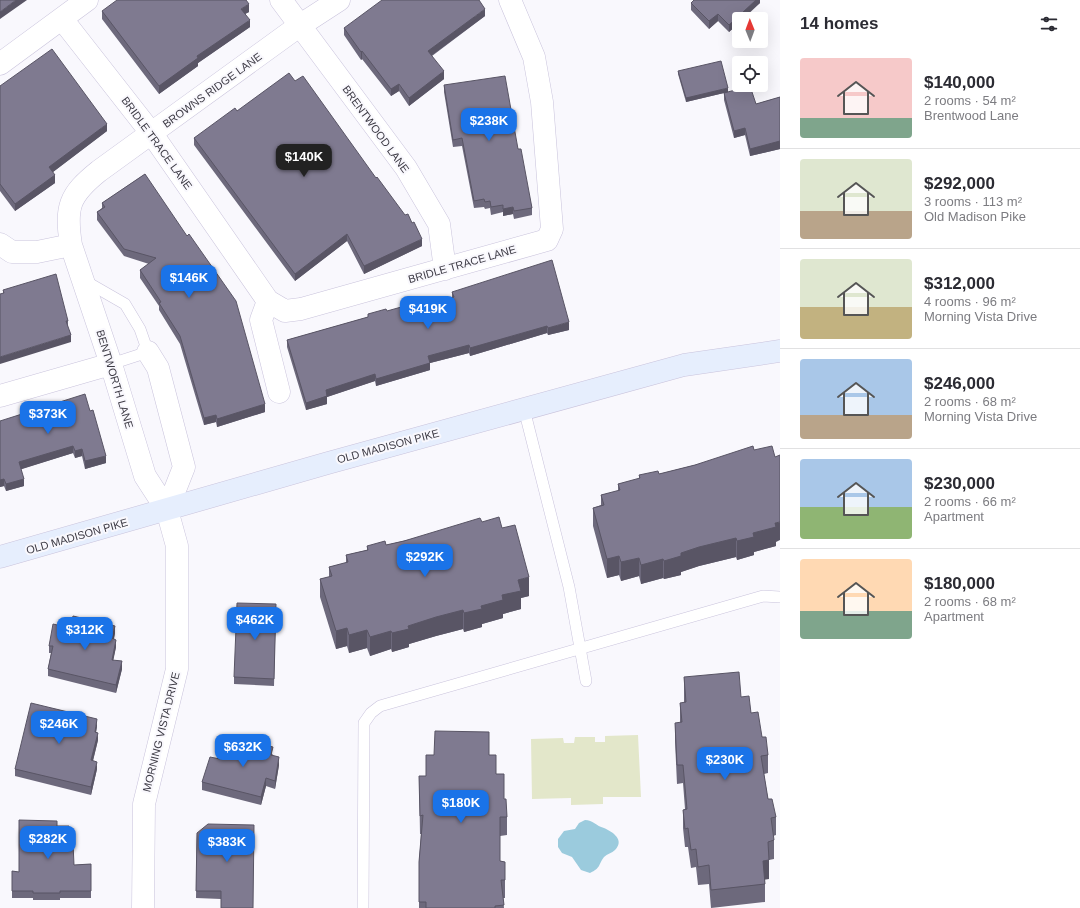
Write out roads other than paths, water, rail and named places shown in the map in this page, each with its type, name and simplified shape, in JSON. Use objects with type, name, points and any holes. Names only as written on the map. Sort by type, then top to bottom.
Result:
[{"type":"main road","name":"OLD MADISON PIKE","points":[[0,557],[335,461],[684,365],[780,351]]},
{"type":"street","points":[[0,64],[87,0]]},
{"type":"street","name":"BRENTWOOD LANE","points":[[281,0],[413,181],[439,224],[445,269]]},
{"type":"street","name":"BROWNS RIDGE LANE","points":[[71,245],[68,225],[70,206],[81,186],[299,26],[339,0]]},
{"type":"street","name":"BRIDLE TRACE LANE","points":[[62,19],[152,134],[268,301],[285,310],[301,309],[547,240],[552,229],[542,102],[534,57],[510,0]]},
{"type":"street","points":[[0,244],[12,252],[31,252],[71,245]]},
{"type":"street","name":"BENTWORTH LANE","points":[[71,245],[111,364],[145,476],[167,510]]},
{"type":"street","points":[[268,301],[261,320],[279,392]]},
{"type":"street","points":[[148,352],[158,368],[184,467],[167,510]]},
{"type":"street","points":[[0,396],[111,364]]},
{"type":"street","name":"MORNING VISTA DRIVE","points":[[142,908],[144,804],[177,669],[176,546],[167,510]]},
{"type":"lane","points":[[84,281],[125,304],[140,329],[148,352],[111,364]]},
{"type":"lane","points":[[524,409],[569,587],[586,681]]},
{"type":"lane","points":[[363,908],[364,723],[371,713],[380,706],[763,596],[780,597]]},
{"type":"water","points":[[585,820],[590,821],[614,834],[619,843],[615,850],[604,857],[598,868],[590,873],[581,870],[572,857],[562,853],[558,847],[558,839],[564,831],[575,829],[579,823]]}]
